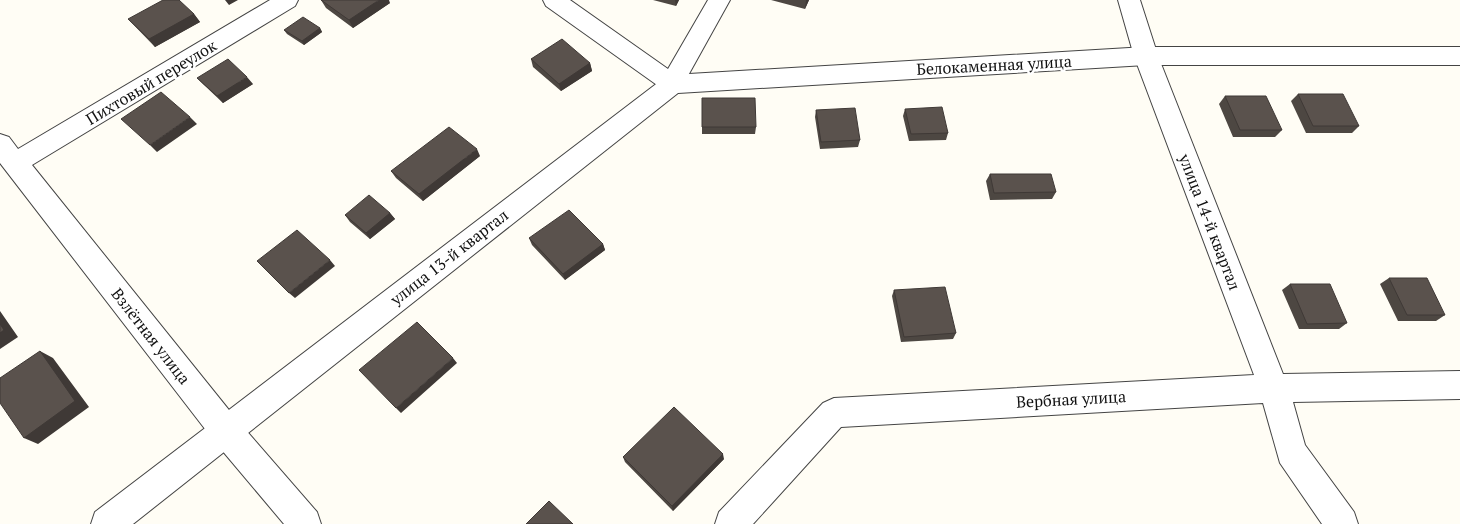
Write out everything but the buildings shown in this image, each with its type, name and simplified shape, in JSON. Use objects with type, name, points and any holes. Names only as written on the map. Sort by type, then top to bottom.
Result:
[{"type":"street","name":"Пихтовый переулок","points":[[7,154],[287,0]]},
{"type":"street","points":[[554,0],[672,84],[718,0]]},
{"type":"street","name":"улица 14-й квартал","points":[[1129,0],[1146,56],[1274,388],[1291,452],[1342,524]]},
{"type":"street","name":"Белокаменная улица","points":[[672,84],[1146,56],[1460,56]]},
{"type":"street","name":"улица 13-й квартал","points":[[107,524],[672,84]]},
{"type":"street","name":"Взлётная улица","points":[[7,154],[226,431],[305,524]]},
{"type":"street","name":"Вербная улица","points":[[731,524],[834,413],[1274,388],[1460,385]]}]
